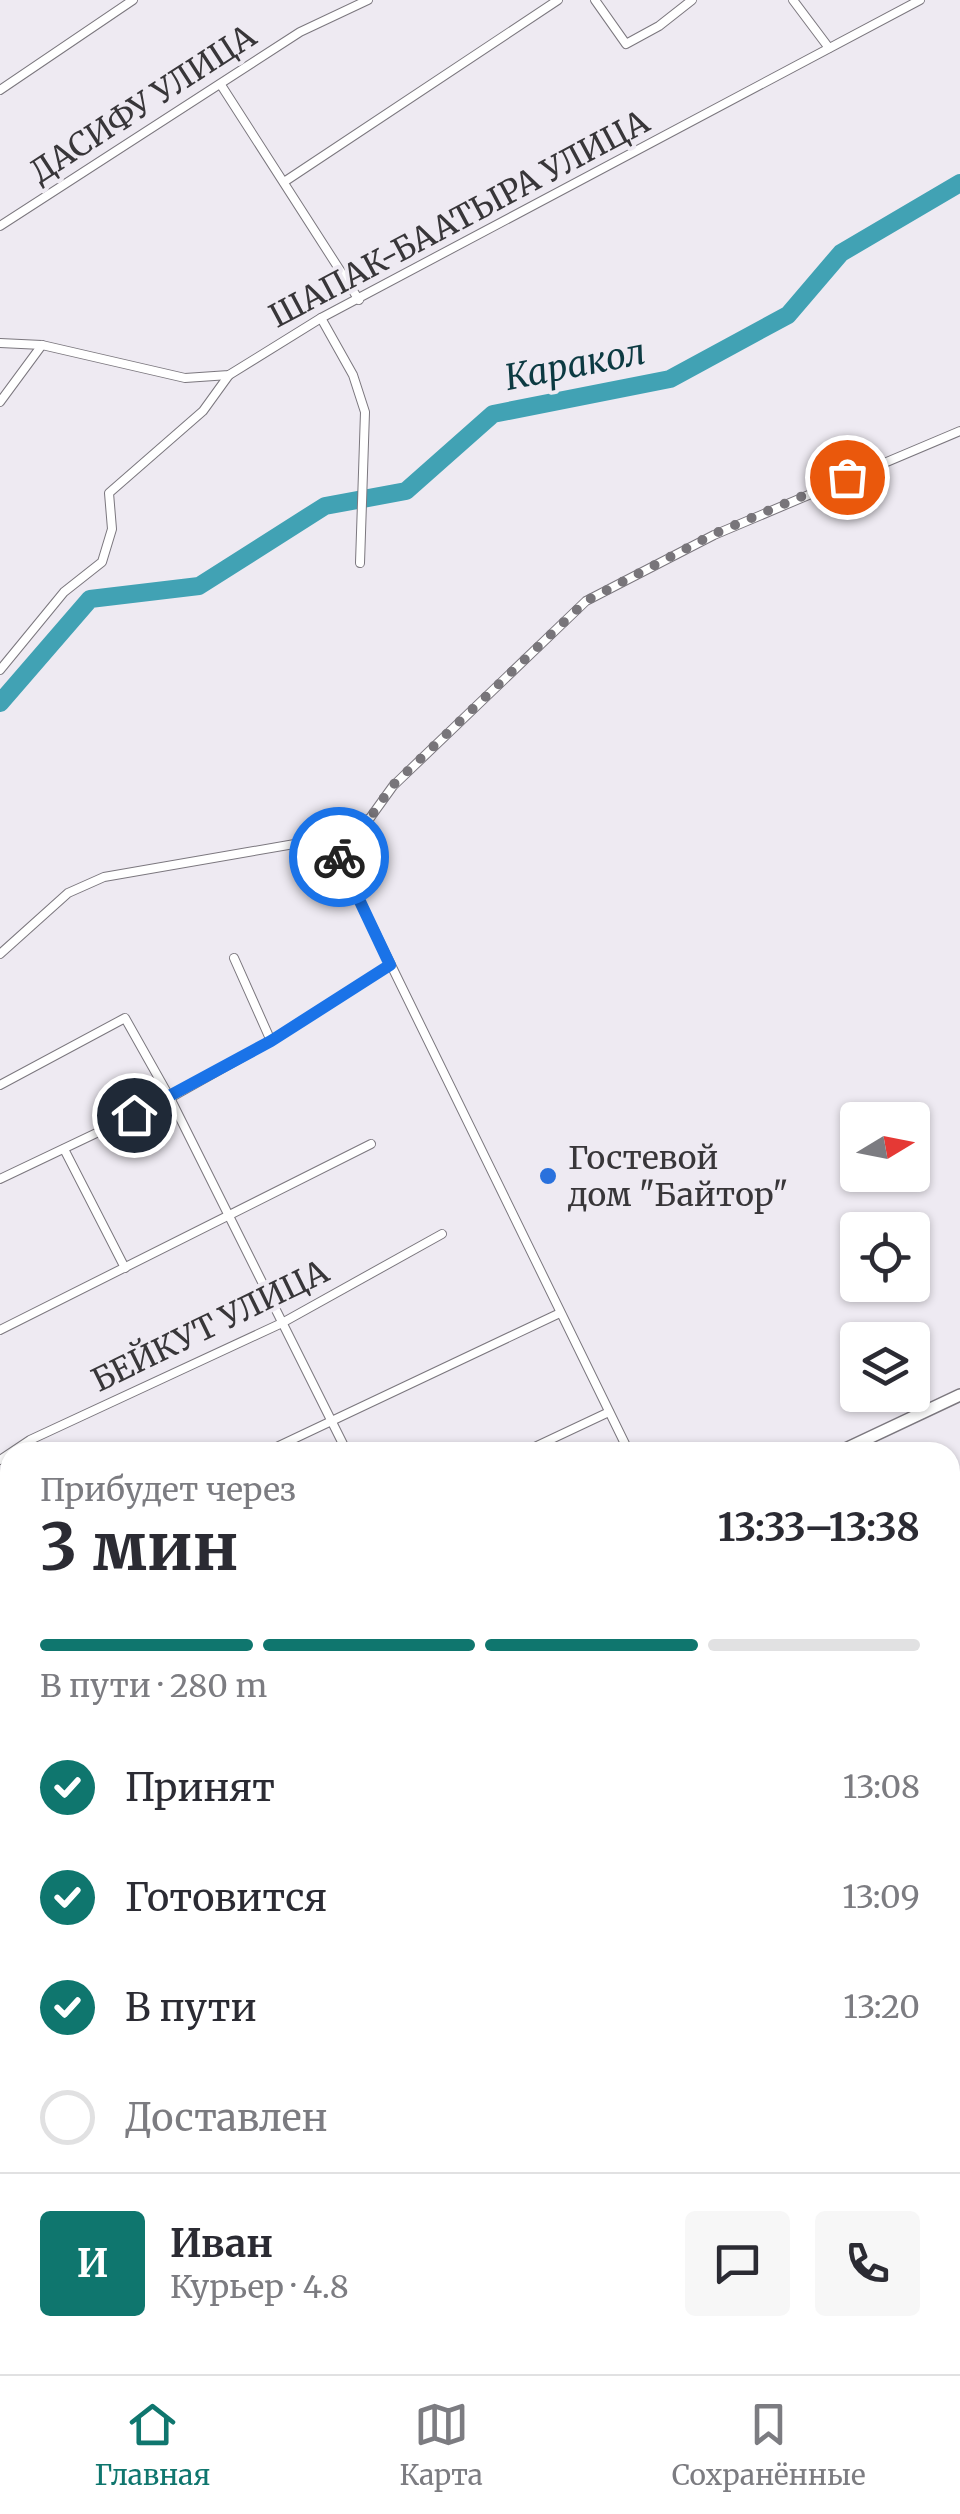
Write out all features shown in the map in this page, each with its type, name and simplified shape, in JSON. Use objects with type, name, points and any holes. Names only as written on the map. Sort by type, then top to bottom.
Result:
[{"type":"street","points":[[0,90],[133,0]]},
{"type":"street","name":"ДАСИФУ УЛИЦА","points":[[0,226],[300,32],[368,0]]},
{"type":"street","points":[[284,182],[558,0]]},
{"type":"street","points":[[596,0],[626,44],[659,26],[692,0]]},
{"type":"street","points":[[670,0],[678,10]]},
{"type":"street","points":[[793,0],[829,48]]},
{"type":"street","name":"ШАПАК-БААТЫРА УЛИЦА","points":[[229,375],[320,318],[920,0]]},
{"type":"street","points":[[222,85],[359,300]]},
{"type":"street","points":[[320,318],[353,375],[365,412],[360,563]]},
{"type":"street","points":[[0,343],[42,345],[185,378],[229,375]]},
{"type":"street","points":[[0,402],[42,345]]},
{"type":"street","points":[[0,670],[64,592],[102,562],[112,529],[110,493],[203,410],[229,375]]},
{"type":"street","points":[[0,954],[68,893],[104,877],[330,838],[370,818],[392,786],[586,601],[714,534],[960,431]]},
{"type":"street","points":[[330,838],[624,1442]]},
{"type":"street","points":[[234,958],[271,1041]]},
{"type":"street","points":[[0,1179],[170,1098],[271,1041],[390,965]]},
{"type":"street","points":[[0,1085],[125,1018],[170,1098],[342,1442]]},
{"type":"street","points":[[0,1330],[372,1144]]},
{"type":"street","points":[[64,1149],[125,1268]]},
{"type":"street","name":"БЕЙКУТ УЛИЦА","points":[[27,1442],[282,1323],[442,1234]]},
{"type":"street","points":[[287,1442],[560,1313]]},
{"type":"street","points":[[861,1442],[960,1396]]},
{"type":"street","points":[[545,1442],[609,1412]]},
{"type":"waterway","name":"Каракол","points":[[0,703],[90,599],[199,586],[325,506],[406,491],[493,414],[670,379],[788,315],[841,253],[960,183]]},
{"type":"way so far","points":[[339,857],[330,838],[370,818],[392,786],[586,601],[714,534],[847,477]]},
{"type":"place","name":"Гостевой дом \"Байтор\"","points":[[548,1176]]},
{"type":"route","points":[[134,1115],[271,1041],[390,965],[339,857]]}]
